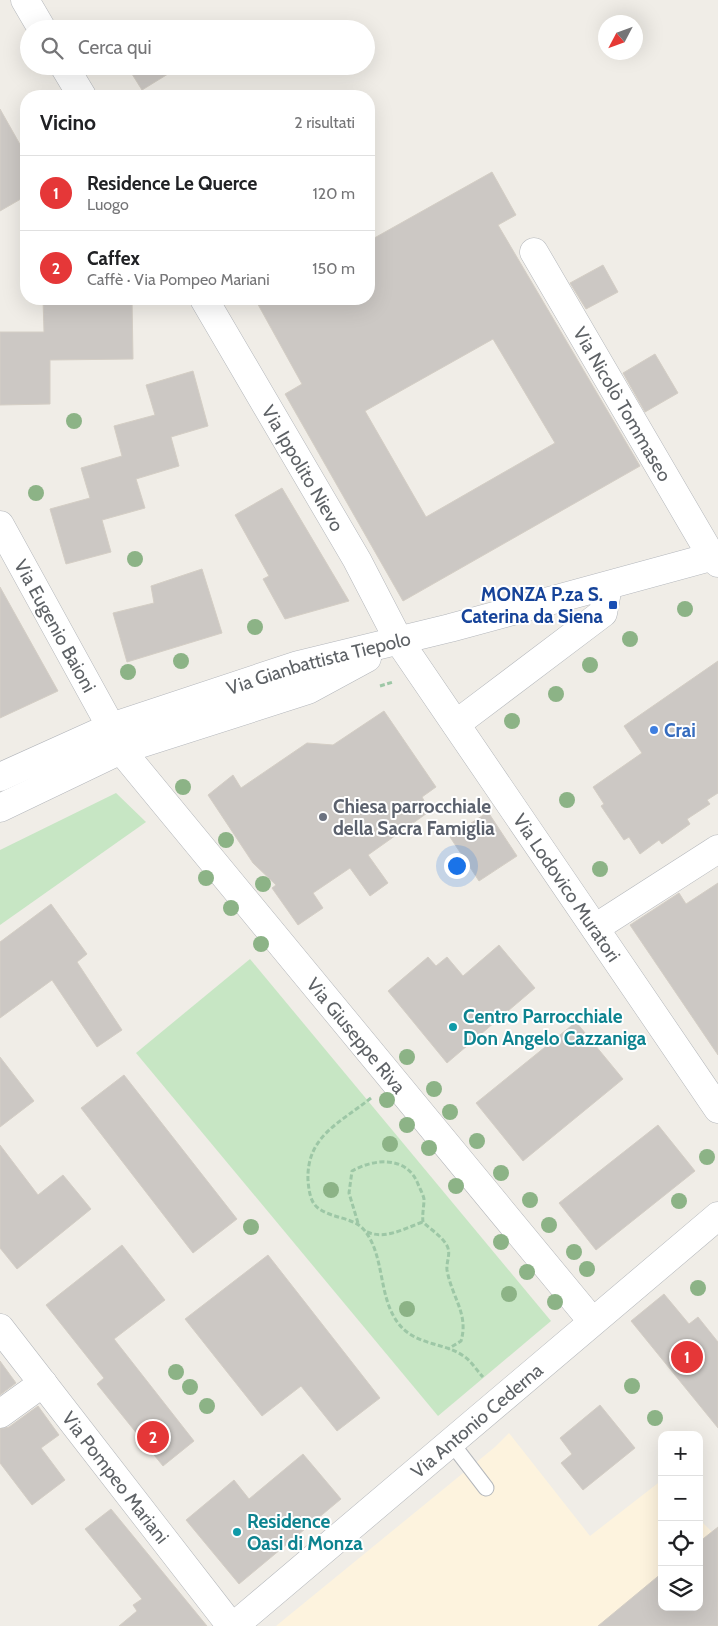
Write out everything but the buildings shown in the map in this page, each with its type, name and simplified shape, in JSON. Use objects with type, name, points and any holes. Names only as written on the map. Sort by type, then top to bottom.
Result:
[{"type":"street","points":[[25,0],[37,20]]},
{"type":"street","points":[[69,75],[78,90]]},
{"type":"street","name":"Via Nicolò Tommaseo","points":[[534,252],[716,558]]},
{"type":"street","name":"Via Ippolito Nievo","points":[[208,305],[357,560],[399,641]]},
{"type":"street","name":"Via Eugenio Baioni","points":[[0,525],[116,739]]},
{"type":"street","name":"Via Gianbattista Tiepolo","points":[[0,777],[116,739],[298,665],[399,641],[716,558]]},
{"type":"street","points":[[456,724],[603,614],[608,586]]},
{"type":"street","name":"Via Lodovico Muratori","points":[[399,641],[718,1109]]},
{"type":"street","name":"Via Gianbattista Tiepolo","points":[[0,808],[116,739]]},
{"type":"street","name":"Via Giuseppe Riva","points":[[116,739],[592,1321]]},
{"type":"street","points":[[595,928],[718,849]]},
{"type":"street","name":"Via Antonio Cederna","points":[[232,1626],[718,1216]]},
{"type":"street","name":"Via Pompeo Mariani","points":[[0,1328],[232,1626]]},
{"type":"street","points":[[0,1414],[43,1383]]},
{"type":"lane","points":[[450,1441],[486,1488]]},
{"type":"path","points":[[358,1223],[330,1215],[317,1207],[309,1192],[308,1160],[316,1144],[328,1131],[394,1079]]},
{"type":"path","points":[[448,1349],[461,1342],[464,1319],[451,1289],[447,1268],[449,1254],[446,1244],[423,1222],[424,1199],[414,1175],[402,1164],[370,1162],[352,1171],[349,1193],[358,1223],[366,1232],[378,1264],[385,1295],[398,1323],[409,1334],[466,1358],[485,1380]]},
{"type":"path","points":[[366,1232],[375,1236],[423,1222]]},
{"type":"shaded area","points":[[509,1433],[590,1536],[658,1483],[658,1611],[703,1611],[703,1523],[712,1532],[718,1626],[276,1626],[495,1447]]},
{"type":"green space","points":[[116,793],[146,822],[0,925],[0,850]]},
{"type":"green space","points":[[250,959],[551,1321],[438,1416],[136,1053]]},
{"type":"place","name":"MONZA P.za S. Caterina da Siena","points":[[613,605]]},
{"type":"place","name":"Crai","points":[[654,730]]},
{"type":"place","name":"Chiesa parrocchiale della Sacra Famiglia","points":[[323,817]]},
{"type":"place","name":"Centro Parrocchiale Don Angelo Cazzaniga","points":[[453,1027]]},
{"type":"place","name":"Residence Le Querce","points":[[687,1357]]},
{"type":"place","name":"Caffex","points":[[153,1437]]},
{"type":"place","name":"Residence Oasi di Monza","points":[[237,1532]]}]
